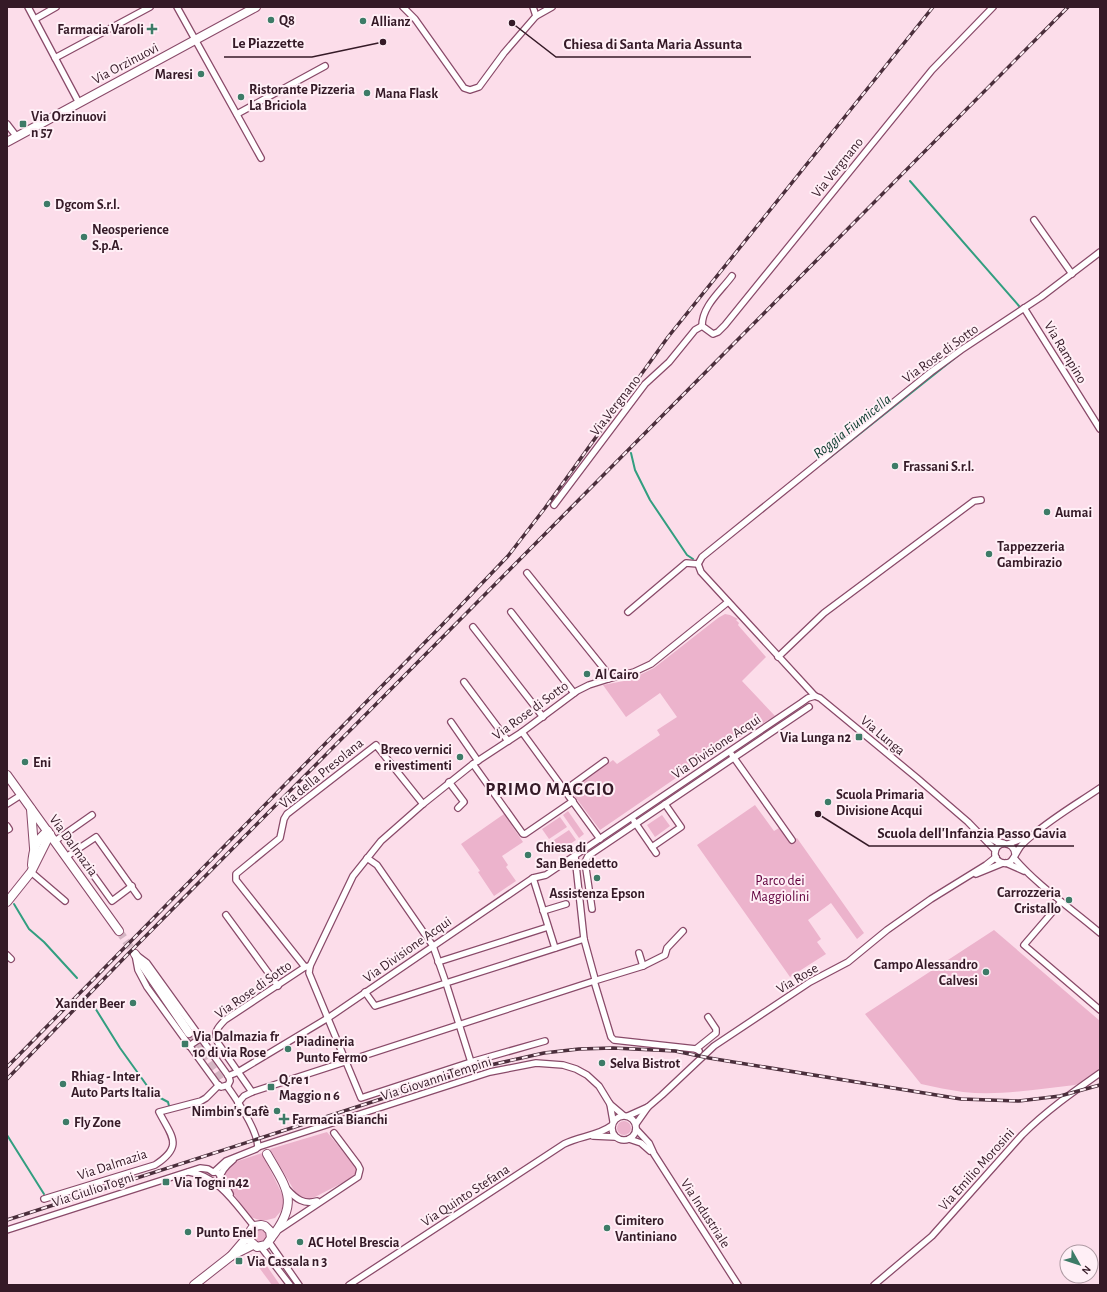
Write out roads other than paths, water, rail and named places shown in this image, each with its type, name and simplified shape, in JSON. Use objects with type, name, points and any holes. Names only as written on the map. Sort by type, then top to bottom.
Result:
[{"type":"main road","name":"Via Orzinuovi","points":[[7,142],[256,7]]},
{"type":"main road","name":"Via Dalmazia","points":[[7,775],[119,931]]},
{"type":"main road","points":[[31,808],[34,850],[31,872]]},
{"type":"main road","points":[[34,850],[38,840],[49,833]]},
{"type":"main road","points":[[7,902],[31,872],[49,833]]},
{"type":"main road","points":[[36,862],[51,848],[60,848]]},
{"type":"main road","points":[[135,954],[189,1033]]},
{"type":"main road","points":[[231,1256],[257,1246],[266,1245],[278,1230],[287,1212],[289,1201],[287,1188],[267,1154]]},
{"type":"main road","points":[[265,1226],[283,1219]]},
{"type":"main road","points":[[194,1285],[231,1256],[249,1235],[250,1230],[254,1226],[262,1224],[265,1226],[270,1231],[270,1240]]},
{"type":"main road","points":[[249,1235],[251,1242],[257,1246]]},
{"type":"street","points":[[28,7],[78,103]]},
{"type":"street","points":[[35,19],[56,7]]},
{"type":"street","points":[[55,58],[150,7]]},
{"type":"street","points":[[177,7],[261,158]]},
{"type":"street","points":[[403,7],[415,20],[464,88],[470,90],[479,87],[504,53],[536,16],[552,7]]},
{"type":"street","points":[[533,7],[536,16]]},
{"type":"street","name":"Via Vergnano","points":[[554,505],[645,384],[669,362],[695,330],[702,326],[713,334],[718,332],[725,325],[932,70],[993,7]]},
{"type":"street","points":[[237,114],[325,66]]},
{"type":"street","points":[[7,124],[17,137]]},
{"type":"street","points":[[1034,220],[1072,274]]},
{"type":"street","name":"Via Rose di Sotto","points":[[698,564],[702,557],[931,372],[961,350],[1041,297],[1100,252]]},
{"type":"street","points":[[702,326],[704,312],[732,276]]},
{"type":"street","name":"Via Rampino","points":[[1024,308],[1100,429]]},
{"type":"street","points":[[778,657],[824,613],[974,501],[981,500]]},
{"type":"street","points":[[628,612],[686,563],[698,564]]},
{"type":"street","name":"Via Lunga","points":[[698,564],[701,572],[815,696],[820,698],[917,778],[975,829],[996,854]]},
{"type":"street","points":[[527,573],[604,670],[608,679]]},
{"type":"street","name":"Via Rose di Sotto","points":[[252,1092],[218,1043],[216,1031],[225,1020],[307,966],[353,876],[381,841],[449,782],[508,742],[574,693],[589,685],[634,672],[651,664],[728,602]]},
{"type":"street","points":[[511,612],[574,693]]},
{"type":"street","points":[[473,627],[543,717]]},
{"type":"street","points":[[464,682],[508,742]]},
{"type":"street","name":"Via Divisione Acqui","points":[[227,1075],[238,1072],[328,1018],[533,878],[546,875],[808,698],[815,696]]},
{"type":"street","name":"Via Divisione Acqui","points":[[592,909],[586,859],[809,707]]},
{"type":"street","points":[[451,722],[522,834],[529,832],[573,802]]},
{"type":"street","points":[[522,732],[565,790],[603,846]]},
{"type":"street","name":"Via della Presolana","points":[[307,966],[236,880],[236,874],[280,838],[284,819],[287,814],[376,744],[423,804]]},
{"type":"street","points":[[730,751],[792,840]]},
{"type":"street","points":[[565,790],[605,761]]},
{"type":"street","points":[[449,782],[464,802],[458,808]]},
{"type":"street","points":[[1004,863],[1012,860],[1022,845],[1035,833],[1100,788]]},
{"type":"street","points":[[7,804],[21,795]]},
{"type":"street","points":[[652,847],[681,827],[665,804]]},
{"type":"street","points":[[55,841],[92,815]]},
{"type":"street","points":[[632,818],[656,853]]},
{"type":"street","points":[[7,826],[9,829],[7,830]]},
{"type":"street","name":"Via Lunga","points":[[975,829],[990,838],[1007,844]]},
{"type":"street","points":[[1027,873],[1000,862],[996,854],[999,845],[1007,844],[1035,833]]},
{"type":"street","points":[[66,857],[96,837],[138,896]]},
{"type":"street","points":[[1007,844],[1013,848],[1014,856],[1027,873],[1100,933]]},
{"type":"street","points":[[76,851],[112,901],[132,886]]},
{"type":"street","name":"Via Rose","points":[[636,1127],[648,1107],[714,1046],[810,982],[848,962],[887,930],[931,899],[990,862],[996,854]]},
{"type":"street","points":[[575,856],[584,939],[595,979],[594,981],[612,1038],[616,1041],[698,1050],[716,1033],[716,1030],[708,1017]]},
{"type":"street","points":[[367,858],[377,865],[432,946],[446,983],[458,1025],[471,1062]]},
{"type":"street","name":"Via Rose","points":[[964,879],[1004,863]]},
{"type":"street","points":[[31,872],[65,901]]},
{"type":"street","points":[[533,878],[555,948]]},
{"type":"street","points":[[579,893],[589,892]]},
{"type":"street","points":[[1061,902],[1024,945],[1100,1010]]},
{"type":"street","points":[[543,911],[566,904]]},
{"type":"street","points":[[226,915],[278,986]]},
{"type":"street","points":[[1094,927],[1100,923]]},
{"type":"street","points":[[438,962],[548,927]]},
{"type":"street","points":[[238,1102],[244,1096],[252,1092],[643,966],[665,955],[667,948],[683,932]]},
{"type":"street","points":[[365,992],[375,1006],[584,939]]},
{"type":"street","points":[[639,953],[643,966]]},
{"type":"street","points":[[135,954],[147,963],[227,1075],[230,1081],[227,1086]]},
{"type":"street","points":[[135,954],[138,970],[147,987],[217,1084],[224,1087],[227,1086]]},
{"type":"street","points":[[307,966],[361,1098],[471,1062],[545,1041]]},
{"type":"street","points":[[189,1046],[201,1038]]},
{"type":"street","name":"Via Giovanni Tempini","points":[[258,1147],[490,1072],[536,1063],[562,1065],[576,1069],[587,1075],[599,1086],[610,1104],[626,1116]]},
{"type":"street","name":"Via Emilio Morosini","points":[[874,1285],[932,1236],[1022,1135],[1058,1104],[1100,1073]]},
{"type":"street","points":[[217,1084],[216,1078],[219,1075],[227,1075]]},
{"type":"street","name":"Via Dalmazia","points":[[44,1199],[155,1165],[166,1158],[171,1152],[173,1140],[159,1112],[202,1101],[217,1084]]},
{"type":"street","points":[[212,1181],[210,1174],[226,1161],[253,1151],[258,1147],[257,1139],[245,1113],[227,1086]]},
{"type":"street","name":"Via Giovanni Tempini","points":[[610,1104],[612,1124]]},
{"type":"street","name":"Via Rose","points":[[626,1116],[648,1107]]},
{"type":"street","points":[[626,1116],[633,1119],[636,1127],[635,1134],[629,1139],[622,1140],[615,1137],[611,1130],[612,1124],[615,1118],[626,1116]]},
{"type":"street","name":"Via Quinto Stefana","points":[[349,1285],[564,1144],[581,1137],[600,1132],[612,1124]]},
{"type":"street","name":"Via Industriale","points":[[636,1127],[649,1144],[738,1285]]},
{"type":"street","points":[[278,1230],[358,1177],[360,1169],[358,1165],[334,1133]]},
{"type":"street","name":"Via Quinto Stefana","points":[[581,1137],[615,1137]]},
{"type":"street","name":"Via Industriale","points":[[629,1139],[641,1143],[654,1154]]},
{"type":"street","points":[[212,1181],[219,1180],[228,1164],[237,1156]]},
{"type":"street","name":"Via Giulio Togni","points":[[7,1230],[200,1168],[208,1169],[214,1172]]},
{"type":"street","points":[[187,1172],[198,1173],[212,1181],[233,1200],[254,1226]]},
{"type":"street","points":[[214,1172],[218,1173],[233,1200]]},
{"type":"street","points":[[287,1188],[294,1197],[302,1202],[312,1203],[322,1200]]},
{"type":"street","points":[[270,1240],[299,1285]]},
{"type":"street","points":[[257,1246],[290,1285]]},
{"type":"street","name":"Via Quinto Stefana","points":[[353,1285],[363,1276]]},
{"type":"waterway","name":"Roggia Fiumicella","points":[[910,181],[1019,306]]},
{"type":"waterway","name":"Roggia Fiumicella","points":[[823,463],[960,354]]},
{"type":"waterway","name":"Roggia Fiumicella","points":[[631,453],[635,470],[650,500],[687,555],[693,559]]},
{"type":"waterway","points":[[14,904],[29,929],[44,942],[77,978]]},
{"type":"waterway","points":[[92,1003],[120,1048],[153,1094],[168,1102],[169,1106]]},
{"type":"waterway","points":[[7,1135],[44,1194]]},
{"type":"tunnel","points":[[119,931],[135,954]]},
{"type":"tunnel","points":[[189,1033],[229,1092]]},
{"type":"railway","points":[[7,1067],[508,556],[545,508],[668,337],[933,7]]},
{"type":"railway","points":[[7,1079],[126,956],[1068,7]]},
{"type":"railway","points":[[7,1220],[477,1068],[544,1053],[579,1049],[613,1048],[675,1051],[709,1058],[961,1099],[1019,1101],[1060,1096],[1100,1085]]},
{"type":"place","name":"Q8","points":[[271,20]]},
{"type":"place","name":"Allianz","points":[[363,21]]},
{"type":"place","name":"Chiesa di Santa Maria Assunta","points":[[512,23]]},
{"type":"place","name":"Farmacia Varoli","points":[[152,29]]},
{"type":"place","name":"Le Piazzette","points":[[383,42]]},
{"type":"place","name":"Maresi","points":[[201,74]]},
{"type":"place","name":"Mana Flask","points":[[367,93]]},
{"type":"place","name":"Ristorante Pizzeria La Briciola","points":[[241,97]]},
{"type":"place","name":"Via Orzinuovi n 57","points":[[23,124]]},
{"type":"place","name":"Dgcom S.r.l.","points":[[47,204]]},
{"type":"place","name":"Neosperience S.p.A.","points":[[84,237]]},
{"type":"place","name":"Frassani S.r.l.","points":[[895,466]]},
{"type":"place","name":"Aumai","points":[[1047,512]]},
{"type":"place","name":"Tappezzeria Gambirazio","points":[[989,554]]},
{"type":"place","name":"Al Cairo","points":[[587,674]]},
{"type":"place","name":"Via Lunga n2","points":[[859,737]]},
{"type":"place","name":"Breco vernici e rivestimenti","points":[[460,757]]},
{"type":"place","name":"Eni","points":[[25,762]]},
{"type":"place","name":"Scuola Primaria Divisione Acqui","points":[[828,802]]},
{"type":"place","name":"Scuola dell'Infanzia Passo Gavia","points":[[818,814]]},
{"type":"place","name":"Chiesa di San Benedetto","points":[[528,855]]},
{"type":"place","name":"Assistenza Epson","points":[[597,878]]},
{"type":"place","name":"Carrozzeria Cristallo","points":[[1069,900]]},
{"type":"place","name":"Campo Alessandro Calvesi","points":[[986,972]]},
{"type":"place","name":"Xander Beer","points":[[133,1003]]},
{"type":"place","name":"Via Dalmazia fr 10 di via Rose","points":[[185,1044]]},
{"type":"place","name":"Piadineria Punto Fermo","points":[[288,1049]]},
{"type":"place","name":"Selva Bistrot","points":[[602,1063]]},
{"type":"place","name":"Rhiag - Inter Auto Parts Italia","points":[[63,1084]]},
{"type":"place","name":"Q.re 1 Maggio n 6","points":[[271,1087]]},
{"type":"place","name":"Nimbin's Cafè","points":[[277,1111]]},
{"type":"place","name":"Farmacia Bianchi","points":[[284,1119]]},
{"type":"place","name":"Fly Zone","points":[[66,1122]]},
{"type":"place","name":"Via Togni n42","points":[[166,1182]]},
{"type":"place","name":"Cimitero Vantiniano","points":[[607,1228]]},
{"type":"place","name":"Punto Enel","points":[[188,1232]]},
{"type":"place","name":"AC Hotel Brescia","points":[[300,1242]]},
{"type":"place","name":"Via Cassala n 3","points":[[239,1261]]},
{"type":"district","name":"PRIMO MAGGIO","points":[[550,789]]},
{"type":"park label","name":"Parco dei Maggiolini","points":[[780,888]]}]
